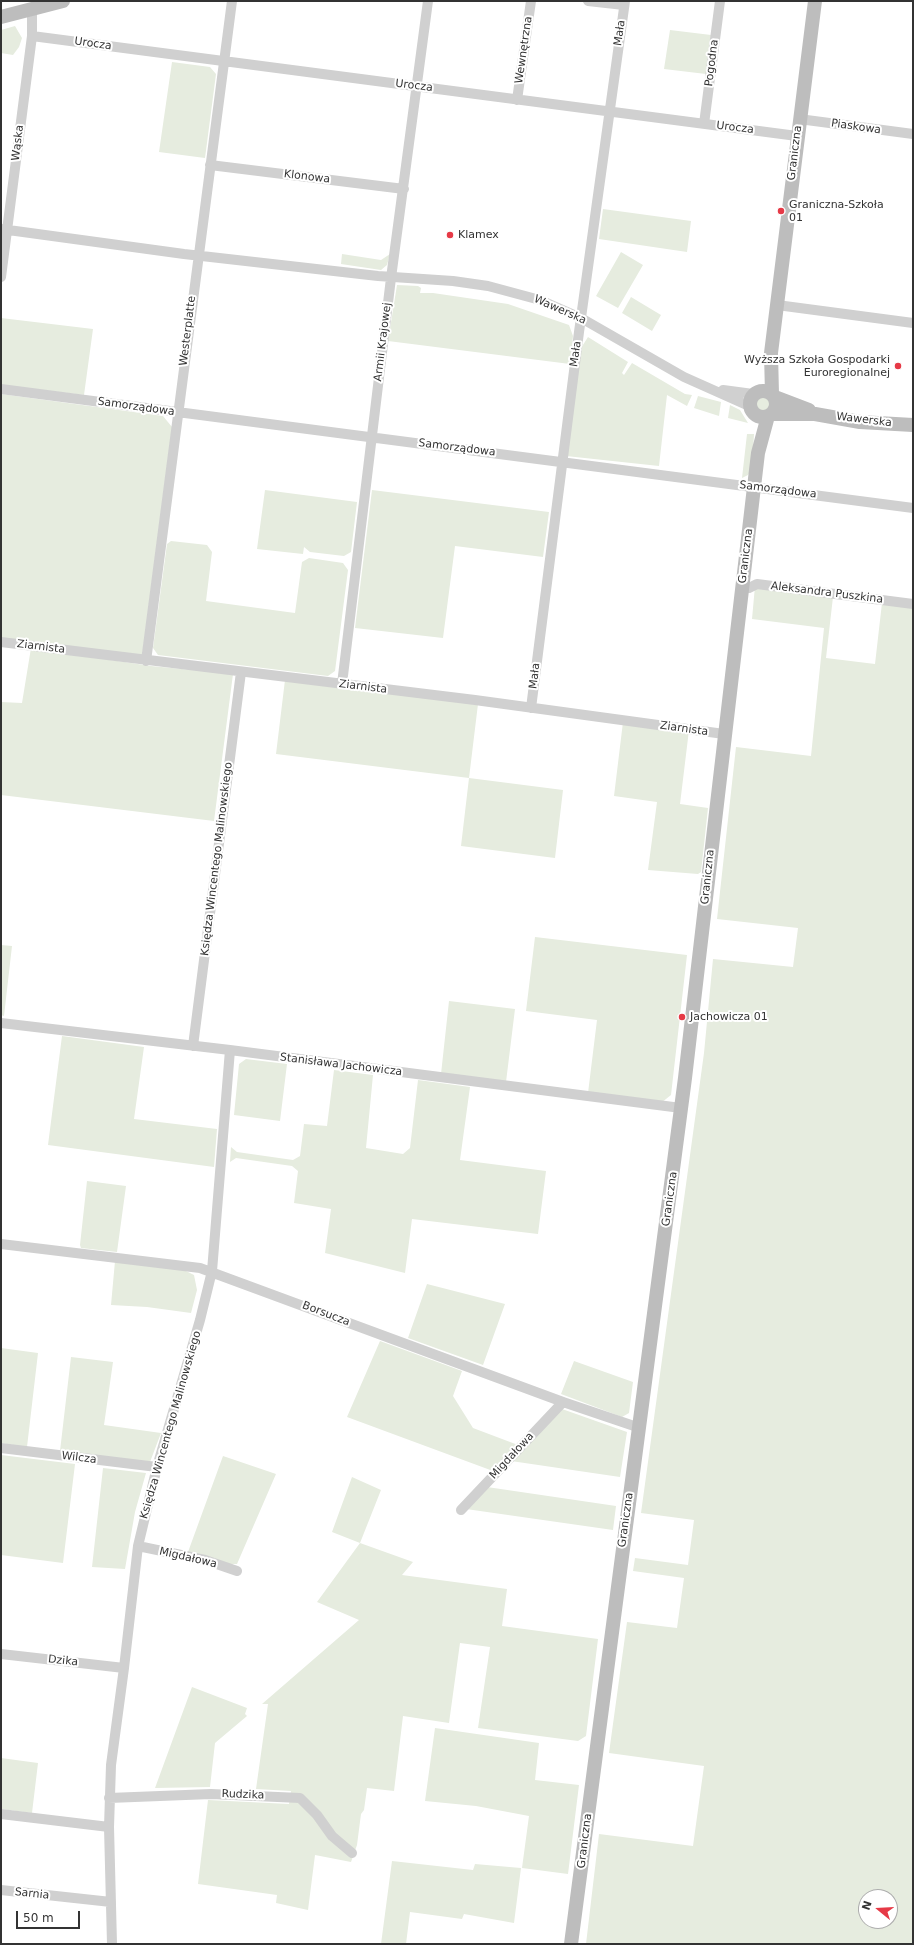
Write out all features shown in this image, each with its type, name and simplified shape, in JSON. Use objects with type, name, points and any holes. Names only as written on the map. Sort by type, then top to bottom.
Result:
[{"type":"street","points":[[1,16],[63,1]]},
{"type":"street","name":"Westerplatte","points":[[146,661],[177,413],[232,1]]},
{"type":"street","name":"Armii Krajowej","points":[[342,684],[391,278],[428,1]]},
{"type":"street","name":"Wewnętrzna","points":[[517,100],[531,1]]},
{"type":"street","points":[[588,1],[624,3]]},
{"type":"street","name":"Pogodna","points":[[704,124],[720,1]]},
{"type":"street","name":"Graniczna","points":[[571,1944],[625,1528],[640,1428],[682,1108],[763,403],[771,353],[799,119],[815,1]]},
{"type":"street","name":"Mała","points":[[531,708],[580,318],[610,112],[624,3]]},
{"type":"street","name":"Wąska","points":[[1,277],[4,230],[32,36],[32,9]]},
{"type":"street","name":"Urocza","points":[[32,36],[797,136]]},
{"type":"street","name":"Piaskowa","points":[[799,119],[913,134]]},
{"type":"street","name":"Klonowa","points":[[210,165],[404,189]]},
{"type":"street","name":"Wawerska","points":[[4,230],[391,278],[453,281],[488,286],[540,300],[580,318],[684,377],[713,389],[763,403],[815,414],[860,422],[913,425]]},
{"type":"street","points":[[777,305],[913,323]]},
{"type":"street","name":"Samorządowa","points":[[1,389],[913,508]]},
{"type":"street","name":"Aleksandra Puszkina","points":[[742,587],[749,588],[757,584],[913,604]]},
{"type":"street","name":"Ziarnista","points":[[1,642],[531,708],[724,734]]},
{"type":"street","name":"Księdza Wincentego Malinowskiego","points":[[193,1046],[241,672]]},
{"type":"street","name":"Stanisława Jachowicza","points":[[1,1024],[230,1050],[682,1108]]},
{"type":"street","name":"Księdza Wincentego Malinowskiego","points":[[112,1944],[109,1827],[111,1765],[138,1546],[157,1467],[200,1320],[212,1272],[230,1050]]},
{"type":"street","name":"Borsucza","points":[[1,1244],[200,1268],[563,1402],[640,1428]]},
{"type":"street","name":"Migdałowa","points":[[461,1510],[563,1402]]},
{"type":"street","name":"Wilcza","points":[[1,1448],[157,1467]]},
{"type":"street","name":"Migdałowa","points":[[138,1546],[205,1560],[237,1571]]},
{"type":"street","name":"Dzika","points":[[1,1654],[124,1668]]},
{"type":"street","name":"Rudzika","points":[[109,1798],[211,1794],[300,1798],[317,1815],[332,1836],[352,1853]]},
{"type":"street","points":[[1,1814],[109,1827]]},
{"type":"street","name":"Sarnia","points":[[1,1890],[111,1902]]},
{"type":"shaded area","points":[[15,26],[22,38],[19,47],[13,55],[1,53],[1,30]]},
{"type":"shaded area","points":[[670,30],[711,35],[706,74],[664,69]]},
{"type":"shaded area","points":[[172,62],[210,67],[216,74],[205,158],[159,152]]},
{"type":"shaded area","points":[[603,209],[691,221],[687,252],[599,239]]},
{"type":"shaded area","points":[[621,252],[643,265],[618,308],[596,296]]},
{"type":"shaded area","points":[[342,254],[381,260],[390,254],[387,265],[381,270],[341,264]]},
{"type":"shaded area","points":[[397,285],[418,286],[421,288],[420,293],[433,293],[508,304],[569,325],[573,336],[570,364],[388,341]]},
{"type":"shaded area","points":[[631,297],[661,315],[652,331],[622,313]]},
{"type":"shaded area","points":[[1,318],[93,329],[84,395],[1,385]]},
{"type":"shaded area","points":[[588,337],[628,362],[622,373],[624,375],[632,363],[685,394],[692,395],[687,406],[667,395],[659,466],[566,456],[581,348]]},
{"type":"shaded area","points":[[1,394],[163,416],[172,427],[142,657],[1,639]]},
{"type":"shaded area","points":[[763,395],[769,398],[772,404],[769,410],[763,413],[757,410],[754,404],[757,398]]},
{"type":"shaded area","points":[[698,396],[721,402],[719,416],[694,408]]},
{"type":"shaded area","points":[[730,405],[740,410],[748,423],[728,418]]},
{"type":"shaded area","points":[[747,434],[754,434],[752,469],[748,475],[742,478]]},
{"type":"shaded area","points":[[265,490],[357,502],[351,552],[344,556],[310,552],[304,547],[303,554],[257,549]]},
{"type":"shaded area","points":[[372,490],[549,512],[543,557],[455,546],[443,638],[355,628]]},
{"type":"shaded area","points":[[171,541],[207,545],[212,552],[206,601],[295,613],[302,562],[309,558],[343,563],[348,570],[335,671],[328,676],[158,655],[153,648],[167,544]]},
{"type":"shaded area","points":[[755,586],[833,597],[826,658],[875,664],[882,603],[913,607],[913,1944],[586,1944],[599,1834],[693,1846],[704,1766],[609,1753],[627,1622],[677,1628],[684,1578],[633,1571],[635,1558],[688,1565],[694,1520],[641,1513],[704,1053],[713,959],[793,967],[798,928],[717,919],[736,747],[811,756],[824,628],[752,619]]},
{"type":"shaded area","points":[[31,648],[151,666],[233,674],[214,821],[1,795],[1,702],[22,703]]},
{"type":"shaded area","points":[[285,680],[478,704],[469,778],[276,754]]},
{"type":"shaded area","points":[[623,722],[689,730],[680,804],[708,808],[701,872],[698,874],[648,870],[657,802],[614,796]]},
{"type":"shaded area","points":[[469,778],[563,790],[555,858],[461,846]]},
{"type":"shaded area","points":[[535,937],[687,955],[671,1095],[661,1103],[588,1093],[597,1020],[526,1011]]},
{"type":"shaded area","points":[[1,945],[12,946],[4,1016],[1,1015]]},
{"type":"shaded area","points":[[449,1001],[515,1009],[506,1082],[441,1074]]},
{"type":"shaded area","points":[[62,1036],[144,1047],[134,1119],[217,1129],[214,1167],[48,1145]]},
{"type":"shaded area","points":[[246,1059],[287,1064],[280,1121],[234,1115],[239,1064]]},
{"type":"shaded area","points":[[334,1070],[373,1075],[366,1148],[403,1154],[410,1148],[418,1080],[470,1087],[460,1160],[546,1171],[538,1234],[412,1219],[405,1273],[325,1253],[331,1209],[294,1203],[298,1171],[292,1166],[236,1158],[230,1162],[231,1147],[237,1152],[293,1160],[300,1156],[304,1124],[327,1126]]},
{"type":"shaded area","points":[[87,1181],[126,1186],[117,1252],[81,1248],[80,1245]]},
{"type":"shaded area","points":[[115,1261],[182,1269],[194,1275],[197,1290],[191,1313],[147,1307],[111,1305]]},
{"type":"shaded area","points":[[427,1284],[505,1304],[483,1365],[408,1338]]},
{"type":"shaded area","points":[[380,1341],[462,1371],[453,1396],[473,1428],[518,1445],[493,1471],[347,1417]]},
{"type":"shaded area","points":[[1,1348],[38,1353],[27,1447],[1,1443]]},
{"type":"shaded area","points":[[71,1357],[113,1362],[104,1425],[161,1433],[150,1462],[60,1451]]},
{"type":"shaded area","points":[[574,1361],[633,1382],[629,1413],[622,1417],[561,1394]]},
{"type":"shaded area","points":[[562,1409],[627,1432],[620,1477],[511,1461]]},
{"type":"shaded area","points":[[1,1455],[75,1464],[63,1563],[1,1555]]},
{"type":"shaded area","points":[[223,1456],[276,1474],[237,1564],[228,1564],[188,1552]]},
{"type":"shaded area","points":[[103,1468],[146,1473],[135,1512],[125,1569],[92,1567]]},
{"type":"shaded area","points":[[352,1477],[381,1490],[360,1543],[332,1532]]},
{"type":"shaded area","points":[[487,1487],[616,1506],[613,1530],[466,1509]]},
{"type":"shaded area","points":[[360,1543],[413,1562],[402,1575],[507,1589],[502,1626],[598,1639],[586,1736],[578,1741],[478,1728],[490,1647],[460,1643],[449,1723],[403,1716],[394,1791],[367,1788],[364,1810],[361,1814],[357,1845],[351,1862],[315,1855],[308,1910],[276,1903],[277,1895],[198,1884],[208,1800],[289,1804],[291,1791],[256,1789],[268,1704],[262,1704],[359,1620],[317,1602]]},
{"type":"shaded area","points":[[192,1687],[247,1708],[245,1714],[247,1716],[215,1743],[210,1787],[155,1788]]},
{"type":"shaded area","points":[[435,1728],[539,1743],[535,1780],[579,1785],[568,1874],[522,1868],[529,1816],[476,1806],[425,1801]]},
{"type":"shaded area","points":[[1,1758],[38,1763],[32,1813],[1,1809]]},
{"type":"shaded area","points":[[392,1861],[473,1870],[475,1864],[521,1868],[514,1923],[464,1914],[462,1919],[410,1912],[406,1944],[381,1944]]},
{"type":"place","name":"Graniczna-Szkoła 01","points":[[781,211]]},
{"type":"place","name":"Klamex","points":[[450,235]]},
{"type":"place","name":"Wyższa Szkoła Gospodarki Euroregionalnej","points":[[898,366]]},
{"type":"place","name":"Jachowicza 01","points":[[682,1017]]}]
